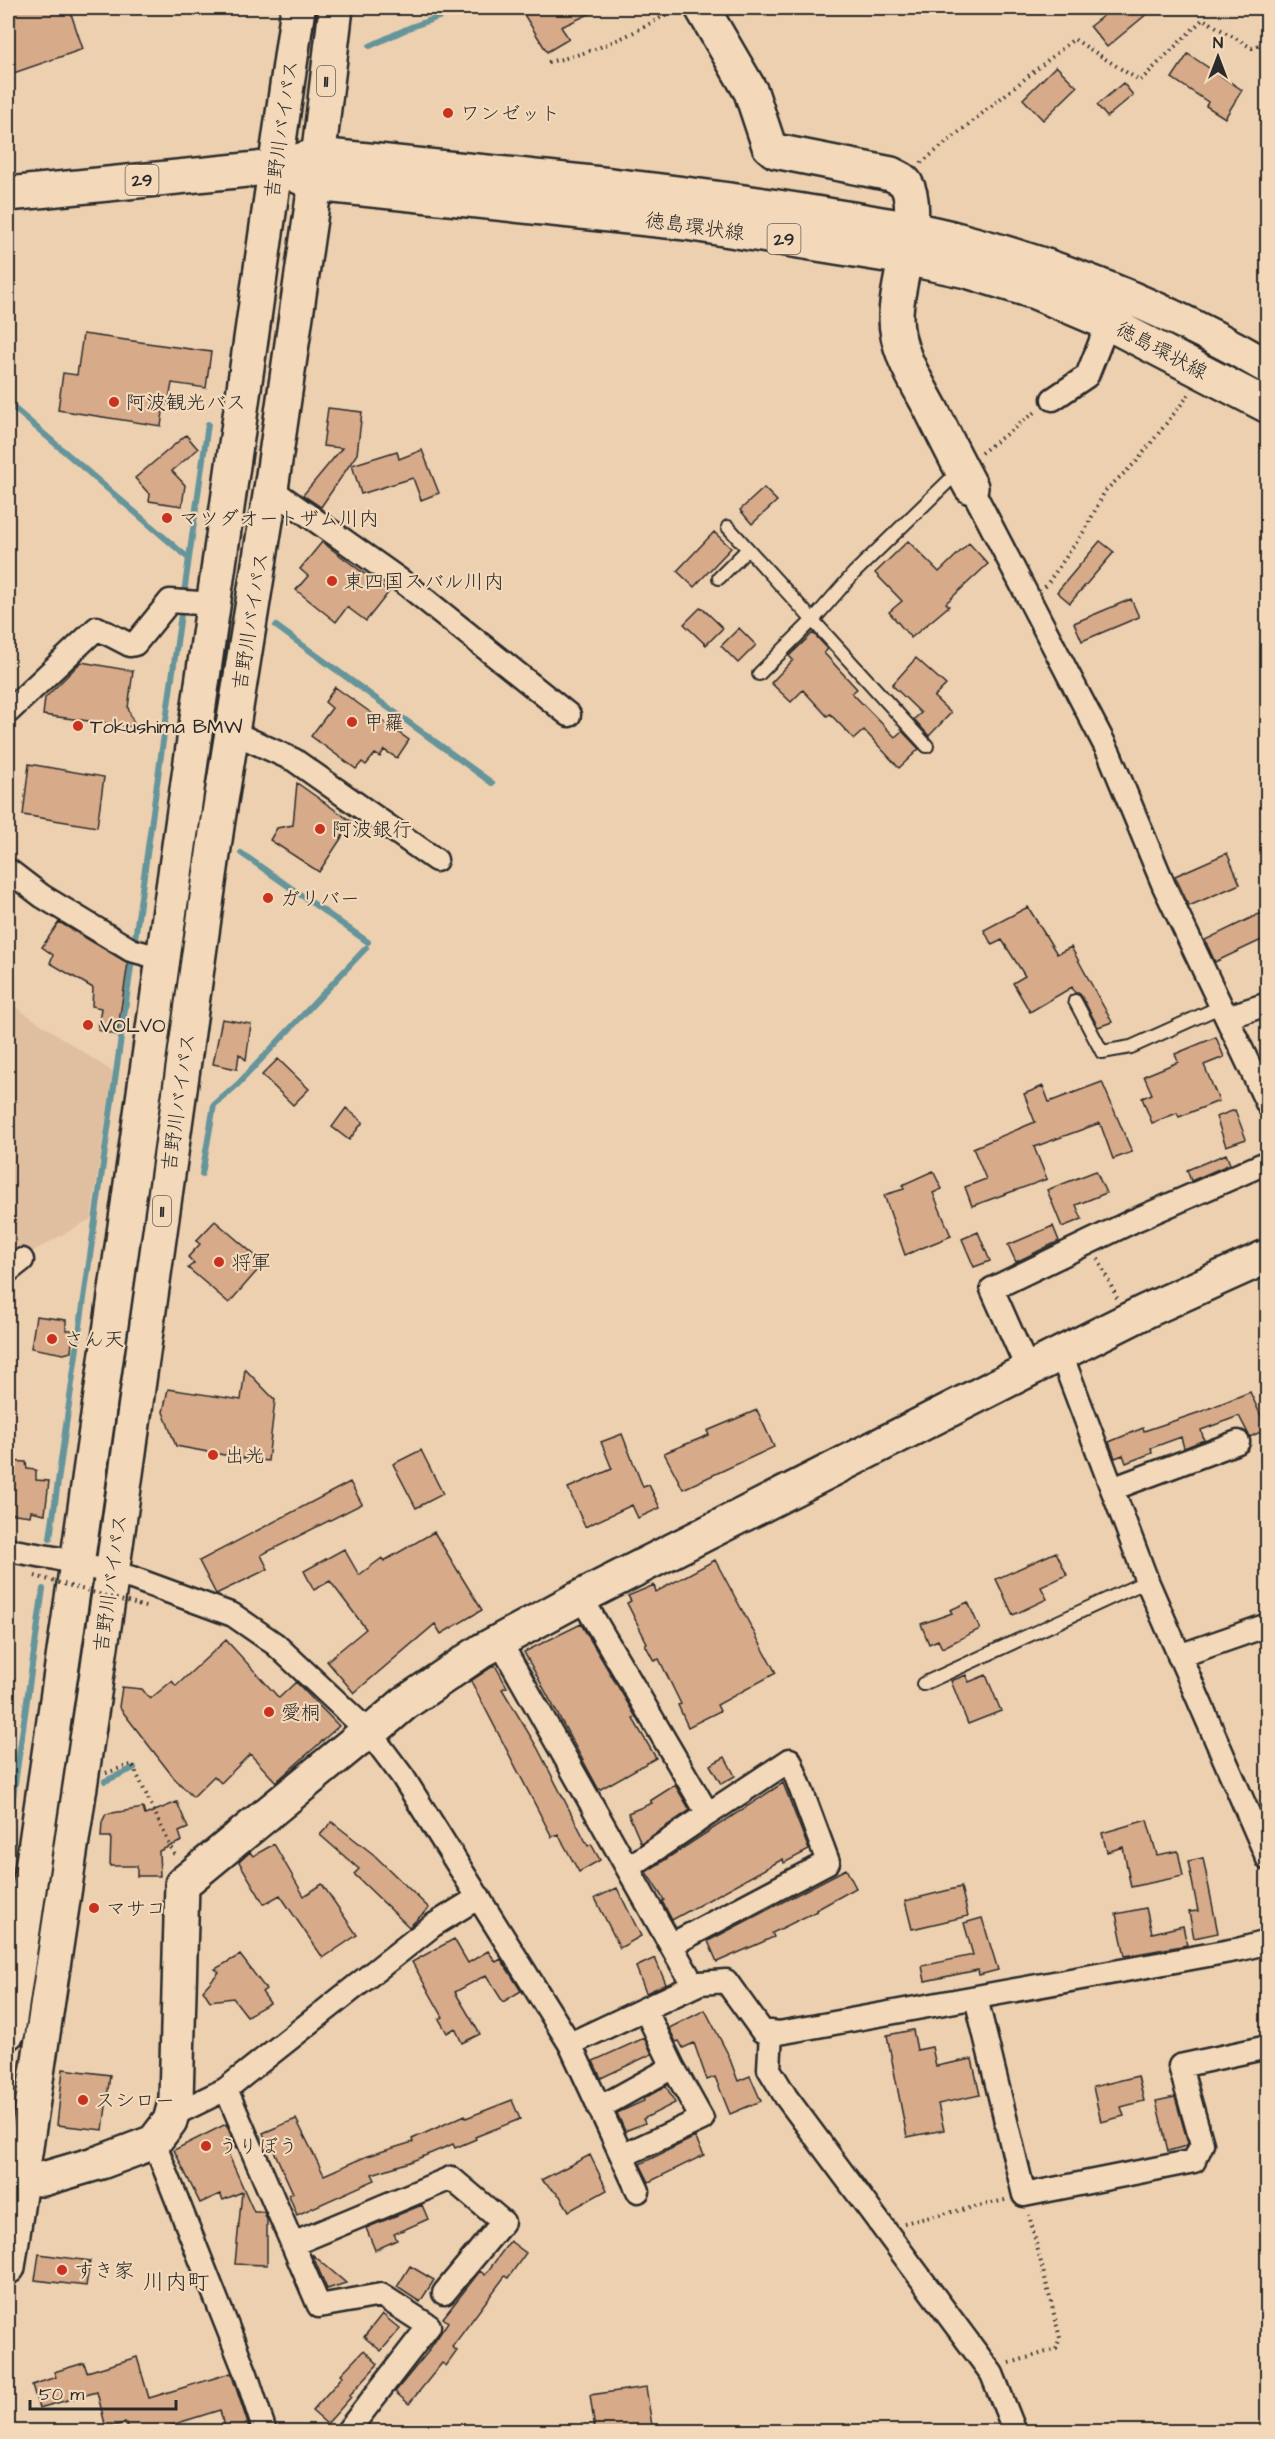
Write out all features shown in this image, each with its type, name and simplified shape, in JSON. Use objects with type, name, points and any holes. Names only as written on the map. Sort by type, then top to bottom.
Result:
[{"type":"main road","name":"吉野川バイパス","points":[[8,2032],[77,1564],[144,954],[192,602],[276,167],[298,8]]},
{"type":"main road","name":"吉野川バイパス","points":[[8,2267],[112,1573],[201,932],[271,489],[316,170],[336,8]]},
{"type":"main road","points":[[702,8],[751,93],[769,146],[775,151],[891,174],[902,179],[907,185],[910,197],[908,244],[896,306],[898,335],[907,364],[966,478]]},
{"type":"main road","name":"徳島環状線","points":[[8,194],[276,167],[704,195],[908,244],[967,271],[1035,292],[1108,322],[1268,406]]},
{"type":"main road","name":"徳島環状線","points":[[908,244],[962,240],[1035,262],[1114,290],[1182,321],[1268,367]]},
{"type":"main road","points":[[20,2178],[43,2179],[101,2162],[163,2129],[176,2099],[182,1884],[405,1703],[483,1650],[581,1597],[1127,1320],[1226,1273],[1268,1256]]},
{"type":"street","points":[[1053,399],[1087,376],[1108,322]]},
{"type":"street","points":[[966,478],[1031,607],[1109,753],[1164,886],[1268,1105]]},
{"type":"street","points":[[271,489],[407,585],[569,715]]},
{"type":"street","points":[[8,712],[97,628],[130,645],[135,644],[170,602],[192,602]]},
{"type":"street","points":[[232,732],[294,760],[436,860]]},
{"type":"street","points":[[8,870],[42,896],[144,954]]},
{"type":"street","points":[[1225,1012],[1268,1004]]},
{"type":"street","points":[[1028,1370],[992,1288],[1268,1162]]},
{"type":"street","points":[[1061,1354],[1147,1581],[1268,1858]]},
{"type":"street","points":[[1112,1489],[1238,1442]]},
{"type":"street","points":[[8,1550],[112,1573],[233,1615],[275,1644],[370,1733],[403,1777],[570,2044],[638,2191]]},
{"type":"street","points":[[581,1597],[708,1814]]},
{"type":"street","points":[[1179,1656],[1268,1625]]},
{"type":"street","points":[[500,1642],[694,1986]]},
{"type":"street","points":[[628,1868],[790,1760],[828,1862],[671,1945]]},
{"type":"street","points":[[265,2432],[163,2129],[226,2089],[432,1926],[479,1897]]},
{"type":"street","points":[[570,2044],[700,1983],[726,1981],[762,2031],[779,2033],[1241,1949],[1268,1942]]},
{"type":"street","points":[[976,1998],[1024,2195],[1194,2161],[1202,2144],[1180,2066],[1268,2048]]},
{"type":"street","points":[[622,2156],[702,2119],[673,2067],[645,2009]]},
{"type":"street","points":[[771,2032],[769,2069],[786,2097],[988,2370],[1016,2432]]},
{"type":"street","points":[[599,2108],[673,2067]]},
{"type":"street","points":[[226,2089],[319,2306],[381,2295],[429,2326],[347,2432]]},
{"type":"street","points":[[293,2244],[451,2178],[502,2222],[444,2293]]},
{"type":"lane","points":[[759,674],[813,620],[854,573],[966,478]]},
{"type":"lane","points":[[728,527],[927,746]]},
{"type":"lane","points":[[719,578],[748,549]]},
{"type":"lane","points":[[1075,1001],[1102,1052],[1131,1047],[1225,1012]]},
{"type":"lane","points":[[923,1684],[1147,1581]]},
{"type":"path","points":[[548,62],[572,57],[619,40],[676,8]]},
{"type":"path","points":[[902,179],[1074,39],[1140,81],[1203,19],[1252,48],[1268,40]]},
{"type":"path","points":[[1031,607],[1085,531],[1105,491],[1136,462],[1192,391],[1203,372]]},
{"type":"path","points":[[966,478],[1004,434],[1053,399]]},
{"type":"path","points":[[1090,1242],[1127,1320]]},
{"type":"path","points":[[35,1576],[138,1605]]},
{"type":"path","points":[[99,1775],[132,1764],[186,1880]]},
{"type":"path","points":[[882,2227],[1024,2195],[1060,2338],[1056,2349],[988,2370]]},
{"type":"shaded area","points":[[8,1002],[113,1072],[91,1219],[28,1254],[8,1240]]},
{"type":"building","points":[[8,8],[69,8],[83,49],[8,75]]},
{"type":"building","points":[[520,8],[602,8],[561,27],[569,39],[547,52]]},
{"type":"building","points":[[1113,8],[1154,8],[1107,47],[1090,26]]},
{"type":"building","points":[[1188,54],[1242,90],[1225,118],[1206,106],[1208,102],[1172,78]]},
{"type":"building","points":[[1056,66],[1077,87],[1043,120],[1023,99]]},
{"type":"building","points":[[1123,83],[1133,95],[1107,117],[1097,105]]},
{"type":"building","points":[[83,334],[211,352],[206,388],[172,383],[168,405],[164,405],[161,426],[58,410],[63,373],[77,375]]},
{"type":"building","points":[[328,408],[362,412],[357,454],[321,507],[303,495],[342,448],[323,446]]},
{"type":"building","points":[[186,435],[198,449],[172,471],[185,485],[182,506],[149,501],[150,495],[135,478]]},
{"type":"building","points":[[422,450],[439,493],[421,500],[413,478],[361,494],[352,465],[397,451],[399,459]]},
{"type":"building","points":[[764,488],[777,501],[752,524],[740,510]]},
{"type":"building","points":[[714,532],[731,548],[694,587],[677,571]]},
{"type":"building","points":[[908,541],[939,572],[969,543],[988,564],[946,603],[949,606],[911,638],[889,612],[902,601],[875,573]]},
{"type":"building","points":[[1100,541],[1114,552],[1070,603],[1057,592]]},
{"type":"building","points":[[322,542],[389,592],[366,621],[347,607],[336,622],[296,590],[308,576],[300,569]]},
{"type":"building","points":[[1131,599],[1139,617],[1082,641],[1074,623]]},
{"type":"building","points":[[701,607],[723,628],[706,645],[684,624]]},
{"type":"building","points":[[739,628],[756,645],[738,663],[721,646]]},
{"type":"building","points":[[813,633],[828,649],[824,653],[857,689],[852,693],[895,737],[902,731],[919,749],[899,768],[864,730],[854,739],[830,714],[827,716],[803,690],[791,702],[771,683],[793,660],[789,656]]},
{"type":"building","points":[[916,658],[946,685],[934,697],[951,713],[929,736],[914,719],[921,713],[892,685]]},
{"type":"building","points":[[81,662],[133,671],[128,708],[135,727],[43,715],[45,698]]},
{"type":"building","name":"甲羅","points":[[335,687],[409,740],[397,758],[384,750],[380,757],[375,754],[366,765],[362,762],[356,769],[311,736],[332,708],[325,702]]},
{"type":"building","points":[[29,764],[104,777],[97,827],[23,815]]},
{"type":"building","name":"阿波銀行","points":[[297,783],[352,822],[319,872],[270,840],[277,828],[293,825]]},
{"type":"building","points":[[1227,853],[1240,884],[1189,906],[1175,876]]},
{"type":"building","points":[[1028,907],[1057,954],[1071,947],[1112,1022],[1098,1027],[1082,997],[1079,993],[1075,993],[1072,987],[1030,1012],[1013,983],[1025,976],[1002,940],[992,945],[984,930]]},
{"type":"building","points":[[1261,913],[1268,926],[1268,937],[1215,962],[1205,940]]},
{"type":"building","points":[[59,922],[128,963],[117,1035],[98,1030],[101,1008],[92,1006],[93,988],[50,963],[53,955],[42,947]]},
{"type":"building","points":[[222,1019],[251,1024],[246,1060],[239,1054],[237,1069],[213,1064]]},
{"type":"building","points":[[1216,1037],[1224,1057],[1204,1065],[1219,1101],[1179,1117],[1177,1113],[1152,1123],[1142,1098],[1152,1094],[1144,1076],[1178,1062],[1175,1054]]},
{"type":"building","points":[[278,1059],[309,1089],[293,1105],[262,1075]]},
{"type":"building","points":[[1102,1082],[1132,1152],[1113,1159],[1100,1123],[1034,1147],[1047,1179],[972,1206],[965,1187],[986,1179],[973,1148],[1035,1122],[1024,1094],[1043,1086],[1049,1102]]},
{"type":"building","points":[[346,1108],[363,1122],[349,1140],[332,1127]]},
{"type":"building","points":[[1235,1110],[1246,1139],[1226,1146],[1216,1117]]},
{"type":"building","points":[[1226,1154],[1230,1164],[1191,1181],[1187,1170]]},
{"type":"building","points":[[933,1171],[942,1189],[933,1193],[951,1236],[905,1255],[884,1195],[904,1189],[902,1185]]},
{"type":"building","points":[[1096,1171],[1106,1193],[1076,1205],[1082,1219],[1062,1227],[1047,1190]]},
{"type":"building","points":[[215,1221],[264,1263],[229,1303],[188,1268],[194,1263],[188,1257],[200,1244],[196,1241]]},
{"type":"building","points":[[1053,1226],[1059,1241],[1016,1262],[1008,1245]]},
{"type":"building","points":[[978,1232],[990,1261],[974,1267],[962,1239]]},
{"type":"building","name":"さん天","points":[[36,1316],[66,1320],[66,1330],[73,1330],[71,1352],[64,1354],[31,1348]]},
{"type":"building","points":[[245,1369],[275,1400],[268,1461],[176,1446],[163,1412],[168,1389],[241,1400]]},
{"type":"building","points":[[1250,1392],[1267,1429],[1250,1437],[1239,1416],[1201,1430],[1204,1440],[1184,1448],[1181,1437],[1151,1448],[1152,1453],[1126,1463],[1123,1455],[1115,1458],[1109,1442],[1143,1428],[1144,1431],[1200,1412]]},
{"type":"building","points":[[757,1410],[774,1447],[683,1489],[664,1453],[709,1435],[707,1431]]},
{"type":"building","points":[[622,1434],[643,1487],[649,1485],[660,1508],[638,1518],[632,1505],[585,1527],[568,1488],[612,1469],[601,1442]]},
{"type":"building","points":[[421,1450],[443,1494],[416,1508],[393,1464]]},
{"type":"building","points":[[8,1461],[26,1462],[27,1469],[36,1470],[36,1480],[49,1481],[45,1514],[31,1511],[30,1516],[8,1513]]},
{"type":"building","points":[[350,1482],[362,1504],[261,1555],[268,1569],[216,1594],[199,1561]]},
{"type":"building","points":[[434,1532],[482,1610],[441,1634],[435,1624],[354,1693],[327,1661],[366,1629],[330,1581],[314,1590],[304,1571],[344,1549],[359,1575],[382,1558],[384,1561]]},
{"type":"building","points":[[1056,1552],[1067,1575],[1041,1587],[1047,1599],[1013,1615],[996,1579]]},
{"type":"building","points":[[715,1560],[776,1673],[717,1705],[720,1711],[688,1727],[678,1705],[681,1704],[659,1659],[654,1661],[645,1644],[647,1643],[627,1603],[631,1601],[628,1596],[654,1585],[656,1592]]},
{"type":"building","points":[[968,1602],[980,1629],[942,1648],[938,1640],[929,1644],[921,1624],[952,1613],[950,1610]]},
{"type":"building","points":[[581,1624],[636,1717],[633,1719],[656,1758],[599,1790],[524,1652]]},
{"type":"building","points":[[226,1640],[279,1698],[296,1682],[339,1726],[276,1782],[250,1754],[221,1783],[214,1776],[193,1797],[174,1778],[119,1707],[122,1687],[142,1689],[150,1699],[172,1681],[176,1686]]},
{"type":"building","points":[[495,1665],[507,1687],[502,1689],[537,1747],[588,1846],[591,1844],[600,1860],[579,1872],[558,1834],[552,1837],[471,1681]]},
{"type":"building","points":[[966,1675],[969,1682],[986,1675],[1001,1711],[968,1724],[951,1681]]},
{"type":"building","points":[[725,1757],[735,1776],[721,1784],[710,1765]]},
{"type":"building","points":[[783,1783],[809,1850],[784,1863],[783,1859],[672,1920],[662,1901],[664,1900],[646,1872]]},
{"type":"building","points":[[675,1785],[690,1810],[641,1843],[628,1813],[652,1803],[650,1801]]},
{"type":"building","points":[[177,1802],[188,1828],[179,1832],[182,1841],[159,1851],[160,1876],[137,1876],[137,1866],[110,1866],[111,1837],[101,1837],[102,1822],[106,1814],[143,1808],[145,1815]]},
{"type":"building","points":[[1147,1820],[1157,1855],[1178,1851],[1183,1876],[1131,1887],[1123,1847],[1107,1852],[1102,1833]]},
{"type":"building","points":[[332,1822],[373,1854],[429,1908],[409,1927],[354,1874],[359,1869],[320,1835]]},
{"type":"building","points":[[274,1844],[304,1896],[322,1884],[357,1935],[323,1958],[280,1895],[264,1904],[239,1862],[250,1852],[253,1856]]},
{"type":"building","points":[[1203,1858],[1218,1933],[1194,1938],[1189,1912],[1198,1911],[1188,1861]]},
{"type":"building","points":[[846,1869],[856,1888],[817,1911],[772,1933],[774,1937],[717,1962],[708,1941]]},
{"type":"building","points":[[961,1887],[968,1916],[912,1929],[905,1901]]},
{"type":"building","points":[[617,1888],[641,1936],[620,1948],[595,1898]]},
{"type":"building","points":[[1146,1908],[1152,1933],[1183,1926],[1187,1945],[1125,1956],[1116,1914]]},
{"type":"building","points":[[982,1918],[998,1970],[979,1975],[978,1970],[925,1981],[922,1966],[973,1955],[964,1923]]},
{"type":"building","points":[[454,1939],[468,1963],[488,1951],[496,1962],[501,1959],[521,1991],[503,2002],[486,1975],[455,1992],[480,2034],[462,2043],[455,2028],[447,2033],[439,2019],[443,2017],[412,1962]]},
{"type":"building","points":[[240,1955],[266,1989],[262,1992],[270,2003],[247,2016],[233,1998],[210,2001],[203,1990],[219,1972],[215,1969]]},
{"type":"building","points":[[655,1958],[666,1984],[646,1993],[636,1967]]},
{"type":"building","points":[[705,2010],[728,2054],[738,2081],[750,2076],[761,2101],[730,2114],[715,2077],[707,2080],[694,2043],[683,2048],[679,2041],[676,2042],[669,2028]]},
{"type":"building","points":[[913,2030],[917,2050],[932,2047],[936,2066],[972,2059],[980,2095],[938,2104],[944,2130],[907,2137],[887,2035]]},
{"type":"building","points":[[644,2038],[652,2054],[601,2078],[593,2061]]},
{"type":"building","name":"スシロー","points":[[63,2069],[110,2075],[103,2130],[57,2125]]},
{"type":"building","points":[[1138,2076],[1144,2101],[1121,2107],[1124,2116],[1101,2122],[1093,2087]]},
{"type":"building","points":[[666,2086],[675,2103],[643,2119],[645,2123],[625,2131],[617,2113],[644,2101],[643,2099]]},
{"type":"building","points":[[1175,2097],[1188,2143],[1186,2146],[1168,2151],[1156,2101]]},
{"type":"building","points":[[512,2100],[520,2119],[475,2137],[476,2139],[455,2148],[453,2144],[410,2162],[372,2174],[375,2180],[297,2215],[289,2195],[293,2193],[263,2133],[296,2119],[324,2175],[367,2156],[413,2142],[412,2139],[465,2115],[466,2118]]},
{"type":"building","points":[[226,2124],[236,2147],[227,2151],[254,2212],[264,2212],[267,2220],[267,2265],[235,2264],[242,2192],[223,2200],[220,2194],[200,2203],[174,2150]]},
{"type":"building","points":[[695,2137],[704,2155],[649,2182],[640,2164]]},
{"type":"building","points":[[590,2155],[607,2190],[569,2211],[560,2196],[541,2180]]},
{"type":"building","points":[[422,2205],[428,2219],[394,2234],[397,2240],[375,2250],[366,2228]]},
{"type":"building","points":[[510,2241],[526,2253],[508,2278],[505,2276],[452,2347],[457,2351],[446,2366],[442,2363],[409,2404],[395,2392],[427,2353],[448,2322],[443,2318],[480,2271],[485,2275]]},
{"type":"building","name":"すき家","points":[[39,2254],[90,2261],[86,2286],[35,2280]]},
{"type":"building","points":[[312,2254],[346,2283],[327,2289]]},
{"type":"building","points":[[410,2266],[434,2280],[420,2302],[397,2287]]},
{"type":"building","points":[[382,2314],[400,2329],[381,2351],[364,2337]]},
{"type":"building","points":[[364,2350],[378,2364],[327,2424],[312,2411],[343,2376],[341,2374]]},
{"type":"building","points":[[137,2357],[149,2398],[231,2373],[250,2430],[225,2432],[220,2410],[149,2432],[129,2432],[126,2423],[106,2428],[97,2392],[39,2408],[32,2385],[56,2377],[54,2372],[84,2363],[87,2372]]},
{"type":"building","points":[[646,2387],[653,2432],[595,2430],[590,2395]]},
{"type":"waterway","points":[[370,46],[411,27],[464,8]]},
{"type":"waterway","points":[[8,403],[187,557]]},
{"type":"waterway","points":[[50,1538],[208,424]]},
{"type":"waterway","points":[[276,626],[492,783]]},
{"type":"waterway","points":[[241,853],[368,942]]},
{"type":"waterway","points":[[202,1174],[214,1105],[238,1084],[366,948]]},
{"type":"waterway","points":[[8,1832],[43,1589]]},
{"type":"waterway","points":[[105,1781],[134,1768]]},
{"type":"place","name":"ワンゼット","points":[[448,113]]},
{"type":"place","name":"阿波観光バス","points":[[114,402]]},
{"type":"place","name":"マツダオートザム川内","points":[[167,518]]},
{"type":"place","name":"東四国スバル川内","points":[[332,581]]},
{"type":"place","name":"甲羅","points":[[352,722]]},
{"type":"place","name":"Tokushima BMW","points":[[78,726]]},
{"type":"place","name":"阿波銀行","points":[[320,829]]},
{"type":"place","name":"ガリバー","points":[[268,898]]},
{"type":"place","name":"VOLVO","points":[[88,1025]]},
{"type":"place","name":"将軍","points":[[219,1262]]},
{"type":"place","name":"さん天","points":[[52,1339]]},
{"type":"place","name":"出光","points":[[213,1455]]},
{"type":"place","name":"愛桐","points":[[269,1712]]},
{"type":"place","name":"マサコ","points":[[94,1908]]},
{"type":"place","name":"スシロー","points":[[83,2100]]},
{"type":"place","name":"うりぼう","points":[[206,2146]]},
{"type":"place","name":"すき家","points":[[62,2270]]},
{"type":"district","name":"川内町","points":[[176,2281]]}]
